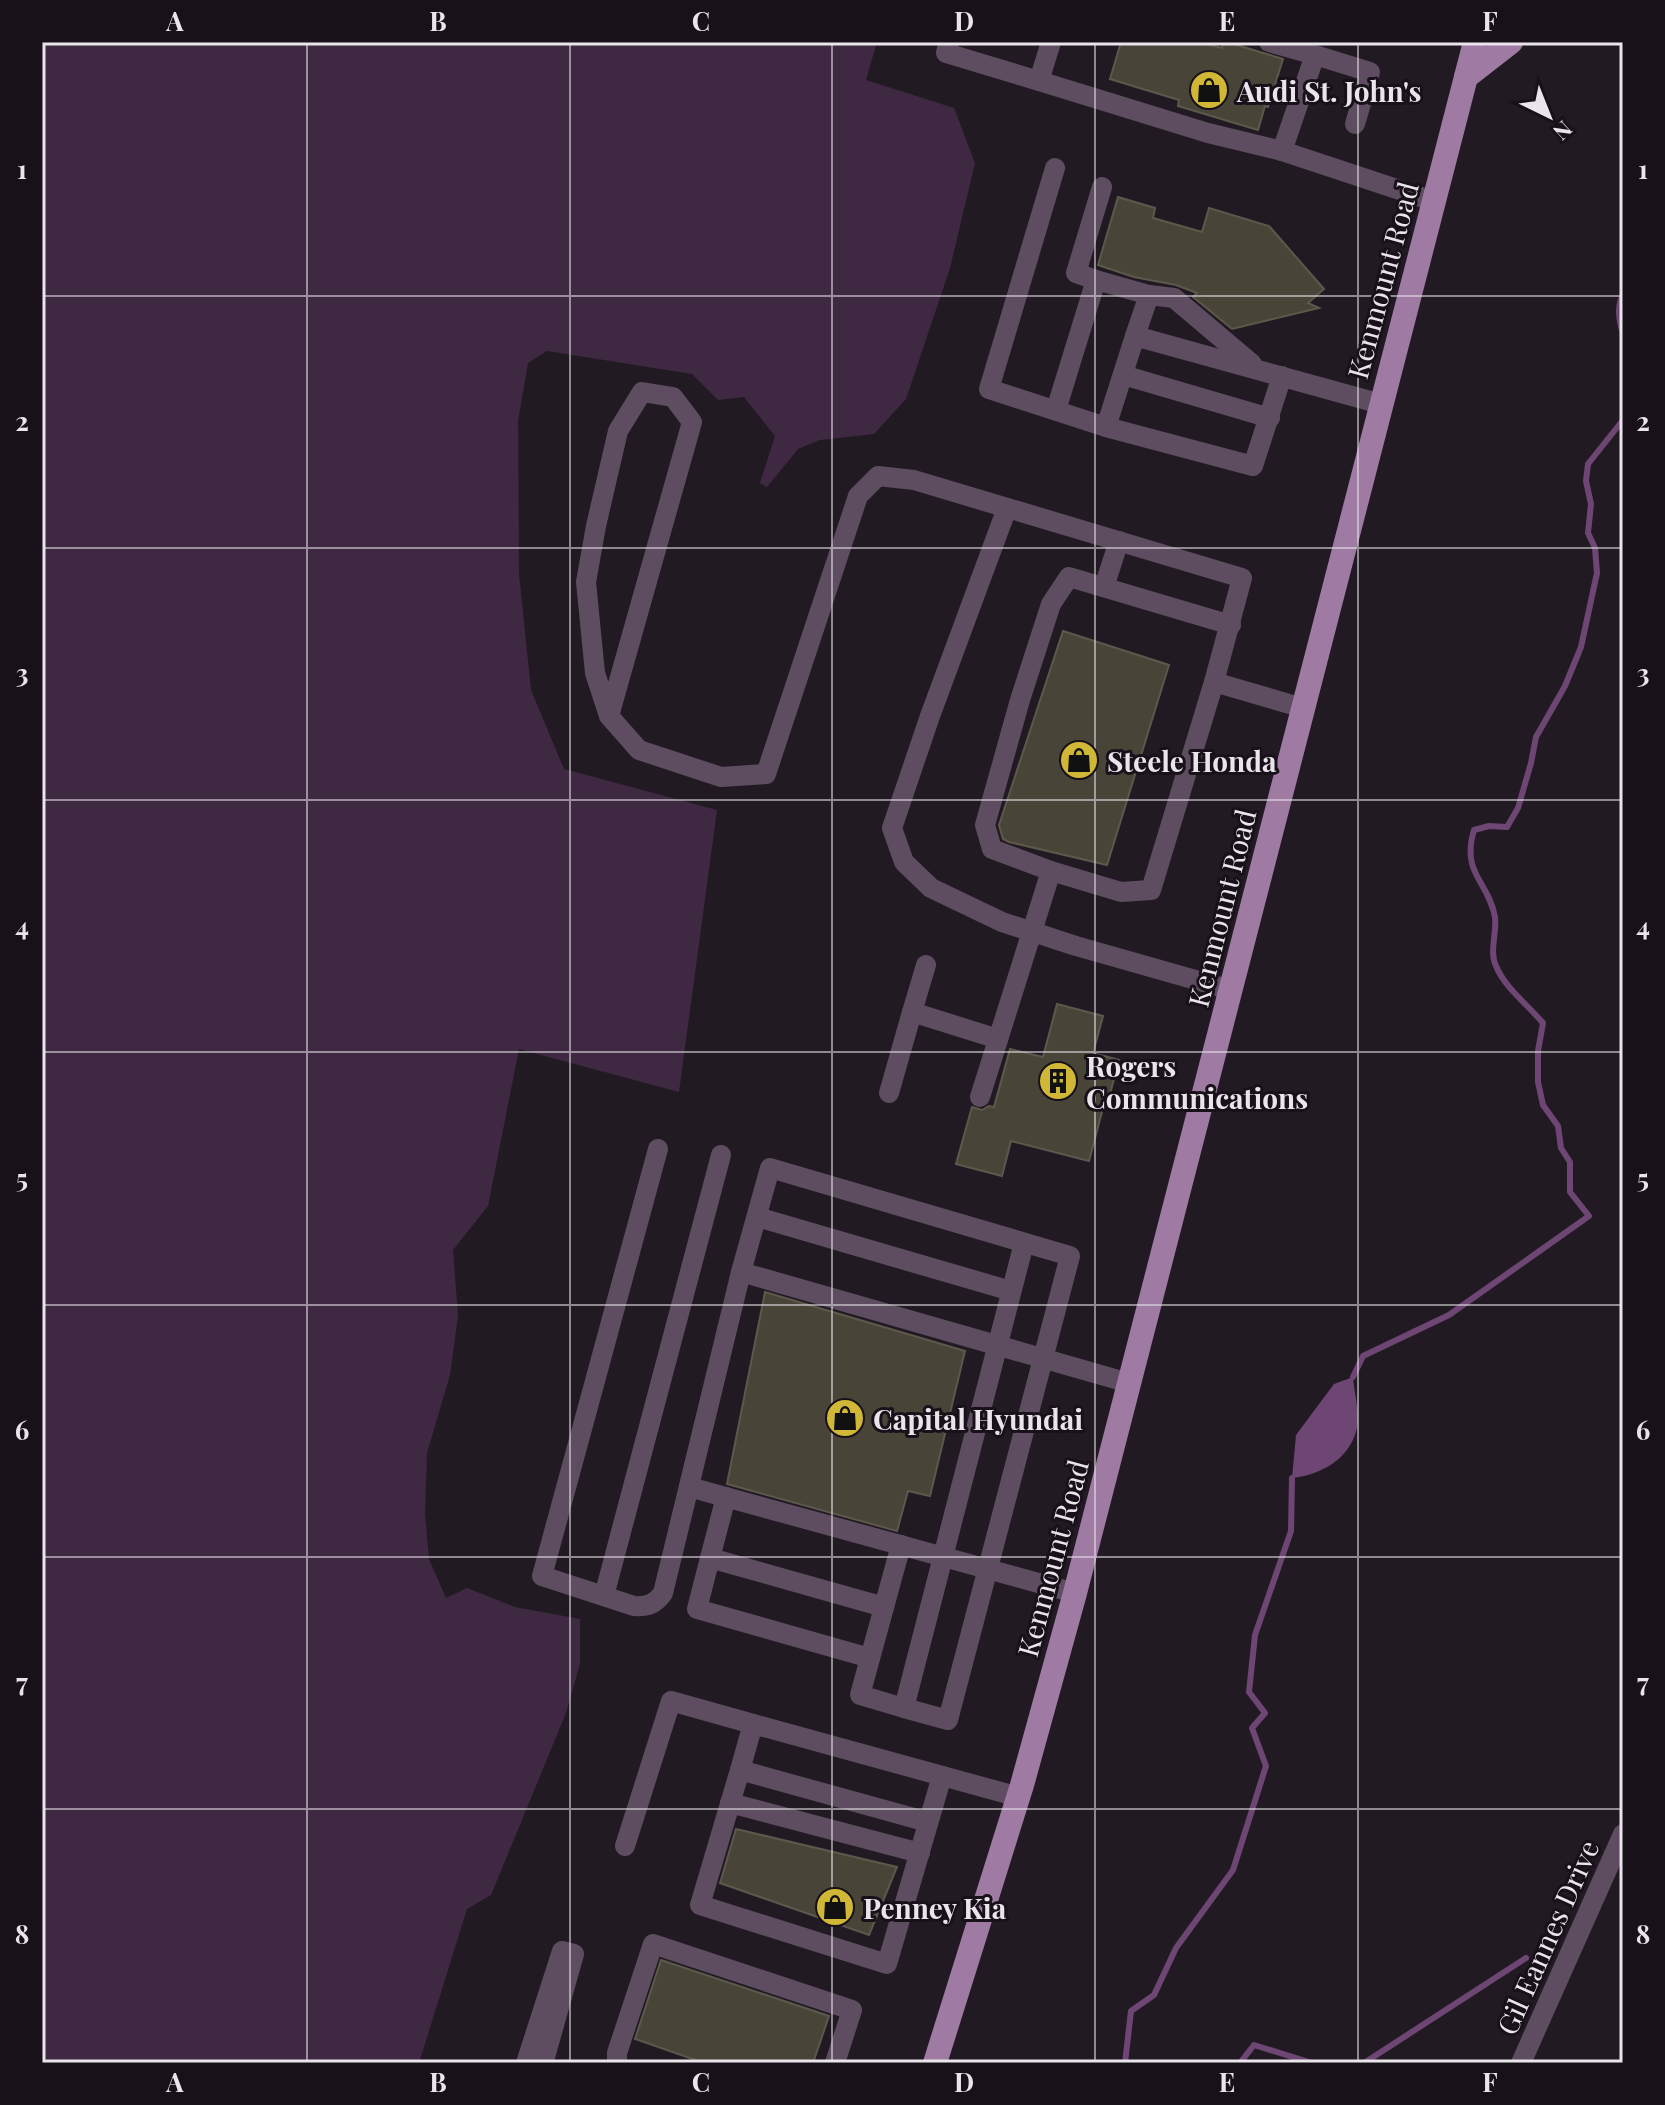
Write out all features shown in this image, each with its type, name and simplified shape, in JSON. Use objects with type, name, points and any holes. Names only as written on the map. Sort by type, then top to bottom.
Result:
[{"type":"main road","name":"Kenmount Road","points":[[935,2063],[1019,1797],[1075,1593],[1475,42]]},
{"type":"main road","points":[[1466,77],[1511,42]]},
{"type":"street","points":[[949,42],[946,53],[1208,133],[1282,151],[1433,201]]},
{"type":"street","points":[[1039,81],[1051,42]]},
{"type":"street","points":[[1269,42],[1370,72],[1355,124]]},
{"type":"street","points":[[1282,151],[1315,55]]},
{"type":"street","points":[[1055,168],[989,389],[1106,427],[1253,466],[1282,376]]},
{"type":"street","points":[[1102,187],[1076,273],[1149,295],[1174,298],[1258,370]]},
{"type":"street","points":[[1056,410],[1096,280]]},
{"type":"street","points":[[1106,427],[1149,295]]},
{"type":"street","points":[[1135,336],[1381,404]]},
{"type":"street","points":[[1123,375],[1270,418]]},
{"type":"street","points":[[609,716],[692,422],[673,397],[642,392],[618,431],[586,582],[595,673],[609,716],[639,750],[721,777],[766,774],[858,496],[878,476],[914,480],[1242,578],[1231,625],[1151,890],[1121,892],[992,849],[985,825],[1020,700],[1051,604],[1069,577],[1231,625]]},
{"type":"street","points":[[1007,508],[892,828],[904,862],[931,888],[1002,922],[1231,990]]},
{"type":"street","points":[[1104,587],[1119,541]]},
{"type":"street","points":[[1214,682],[1303,708]]},
{"type":"street","points":[[980,1097],[1051,871]]},
{"type":"street","points":[[889,1093],[926,965]]},
{"type":"street","points":[[912,1012],[998,1039]]},
{"type":"street","points":[[658,1149],[542,1576],[644,1607],[656,1602],[663,1593],[741,1272],[770,1168],[1070,1256],[948,1720],[860,1695],[901,1545]]},
{"type":"street","points":[[604,1596],[721,1155]]},
{"type":"street","points":[[757,1217],[1011,1291]]},
{"type":"street","points":[[904,1708],[1024,1243]]},
{"type":"street","points":[[741,1272],[1129,1383]]},
{"type":"street","points":[[689,1487],[1075,1593]]},
{"type":"street","points":[[726,1497],[697,1609],[870,1658]]},
{"type":"street","points":[[710,1558],[884,1607]]},
{"type":"street","points":[[625,1846],[671,1701],[1019,1797]]},
{"type":"street","points":[[753,1724],[700,1905],[887,1964],[942,1776]]},
{"type":"street","points":[[740,1770],[928,1822]]},
{"type":"street","points":[[730,1803],[920,1853]]},
{"type":"street","name":"Gil Eannes Drive","points":[[1530,2060],[1623,1834]]},
{"type":"street","points":[[617,2063],[617,2053],[653,1944],[852,2010],[835,2063]]},
{"type":"street","points":[[526,2063],[562,1951],[574,1954],[545,2063]]},
{"type":"shaded area","points":[[42,42],[877,42],[866,80],[954,108],[975,163],[950,268],[906,399],[874,434],[820,440],[798,449],[767,487],[760,483],[775,436],[744,397],[718,400],[692,374],[547,351],[528,363],[518,421],[519,574],[531,690],[564,769],[717,810],[679,1092],[519,1049],[488,1206],[453,1250],[458,1315],[450,1375],[427,1453],[425,1513],[429,1559],[446,1598],[467,1588],[515,1607],[580,1619],[580,1664],[566,1713],[491,1895],[467,1909],[419,2063],[42,2063]]},
{"type":"shaded area","points":[[1353,1377],[1358,1422],[1348,1448],[1333,1464],[1292,1478],[1296,1435],[1334,1384]]},
{"type":"building","name":"Audi St. John's","points":[[1121,42],[1200,42],[1222,48],[1223,42],[1227,42],[1283,59],[1258,130],[1178,106],[1179,100],[1110,79]]},
{"type":"building","points":[[1118,197],[1155,208],[1153,218],[1202,232],[1209,208],[1269,226],[1324,289],[1308,303],[1319,308],[1232,329],[1193,297],[1197,293],[1098,265]]},
{"type":"building","name":"Steele Honda","points":[[1063,631],[1169,665],[1107,865],[1009,842],[1003,839],[999,825]]},
{"type":"building","name":"Rogers Communications","points":[[1057,1004],[1103,1016],[1093,1053],[1119,1060],[1089,1161],[1011,1141],[1002,1176],[956,1164],[972,1107],[982,1110],[994,1107],[1010,1049],[1043,1057]]},
{"type":"building","name":"Capital Hyundai","points":[[765,1292],[965,1351],[930,1496],[908,1491],[897,1531],[727,1484]]},
{"type":"building","name":"Penney Kia","points":[[736,1829],[897,1867],[869,1935],[720,1883]]},
{"type":"building","points":[[661,1960],[829,2016],[813,2063],[704,2063],[635,2039]]},
{"type":"waterway","points":[[1623,295],[1619,309],[1623,333]]},
{"type":"waterway","points":[[1353,1377],[1363,1356],[1449,1315],[1589,1216],[1570,1192],[1570,1162],[1561,1148],[1558,1126],[1543,1105],[1538,1082],[1538,1051],[1543,1023],[1511,989],[1496,966],[1493,955],[1495,917],[1492,904],[1473,867],[1471,845],[1474,830],[1489,826],[1507,827],[1518,808],[1536,737],[1565,686],[1581,647],[1597,573],[1595,548],[1588,533],[1591,504],[1586,481],[1588,464],[1623,420]]},
{"type":"waterway","points":[[1125,2063],[1131,2011],[1154,1995],[1176,1948],[1233,1870],[1266,1766],[1252,1728],[1265,1713],[1249,1692],[1255,1635],[1291,1531],[1292,1478]]},
{"type":"waterway","points":[[1364,2063],[1526,1958]]},
{"type":"waterway","points":[[1240,2063],[1254,2045],[1312,2063]]},
{"type":"place","name":"Audi St. John's","points":[[1209,90]]},
{"type":"place","name":"Steele Honda","points":[[1079,760]]},
{"type":"place","name":"Rogers Communications","points":[[1058,1081]]},
{"type":"place","name":"Capital Hyundai","points":[[845,1418]]},
{"type":"place","name":"Penney Kia","points":[[835,1907]]}]
